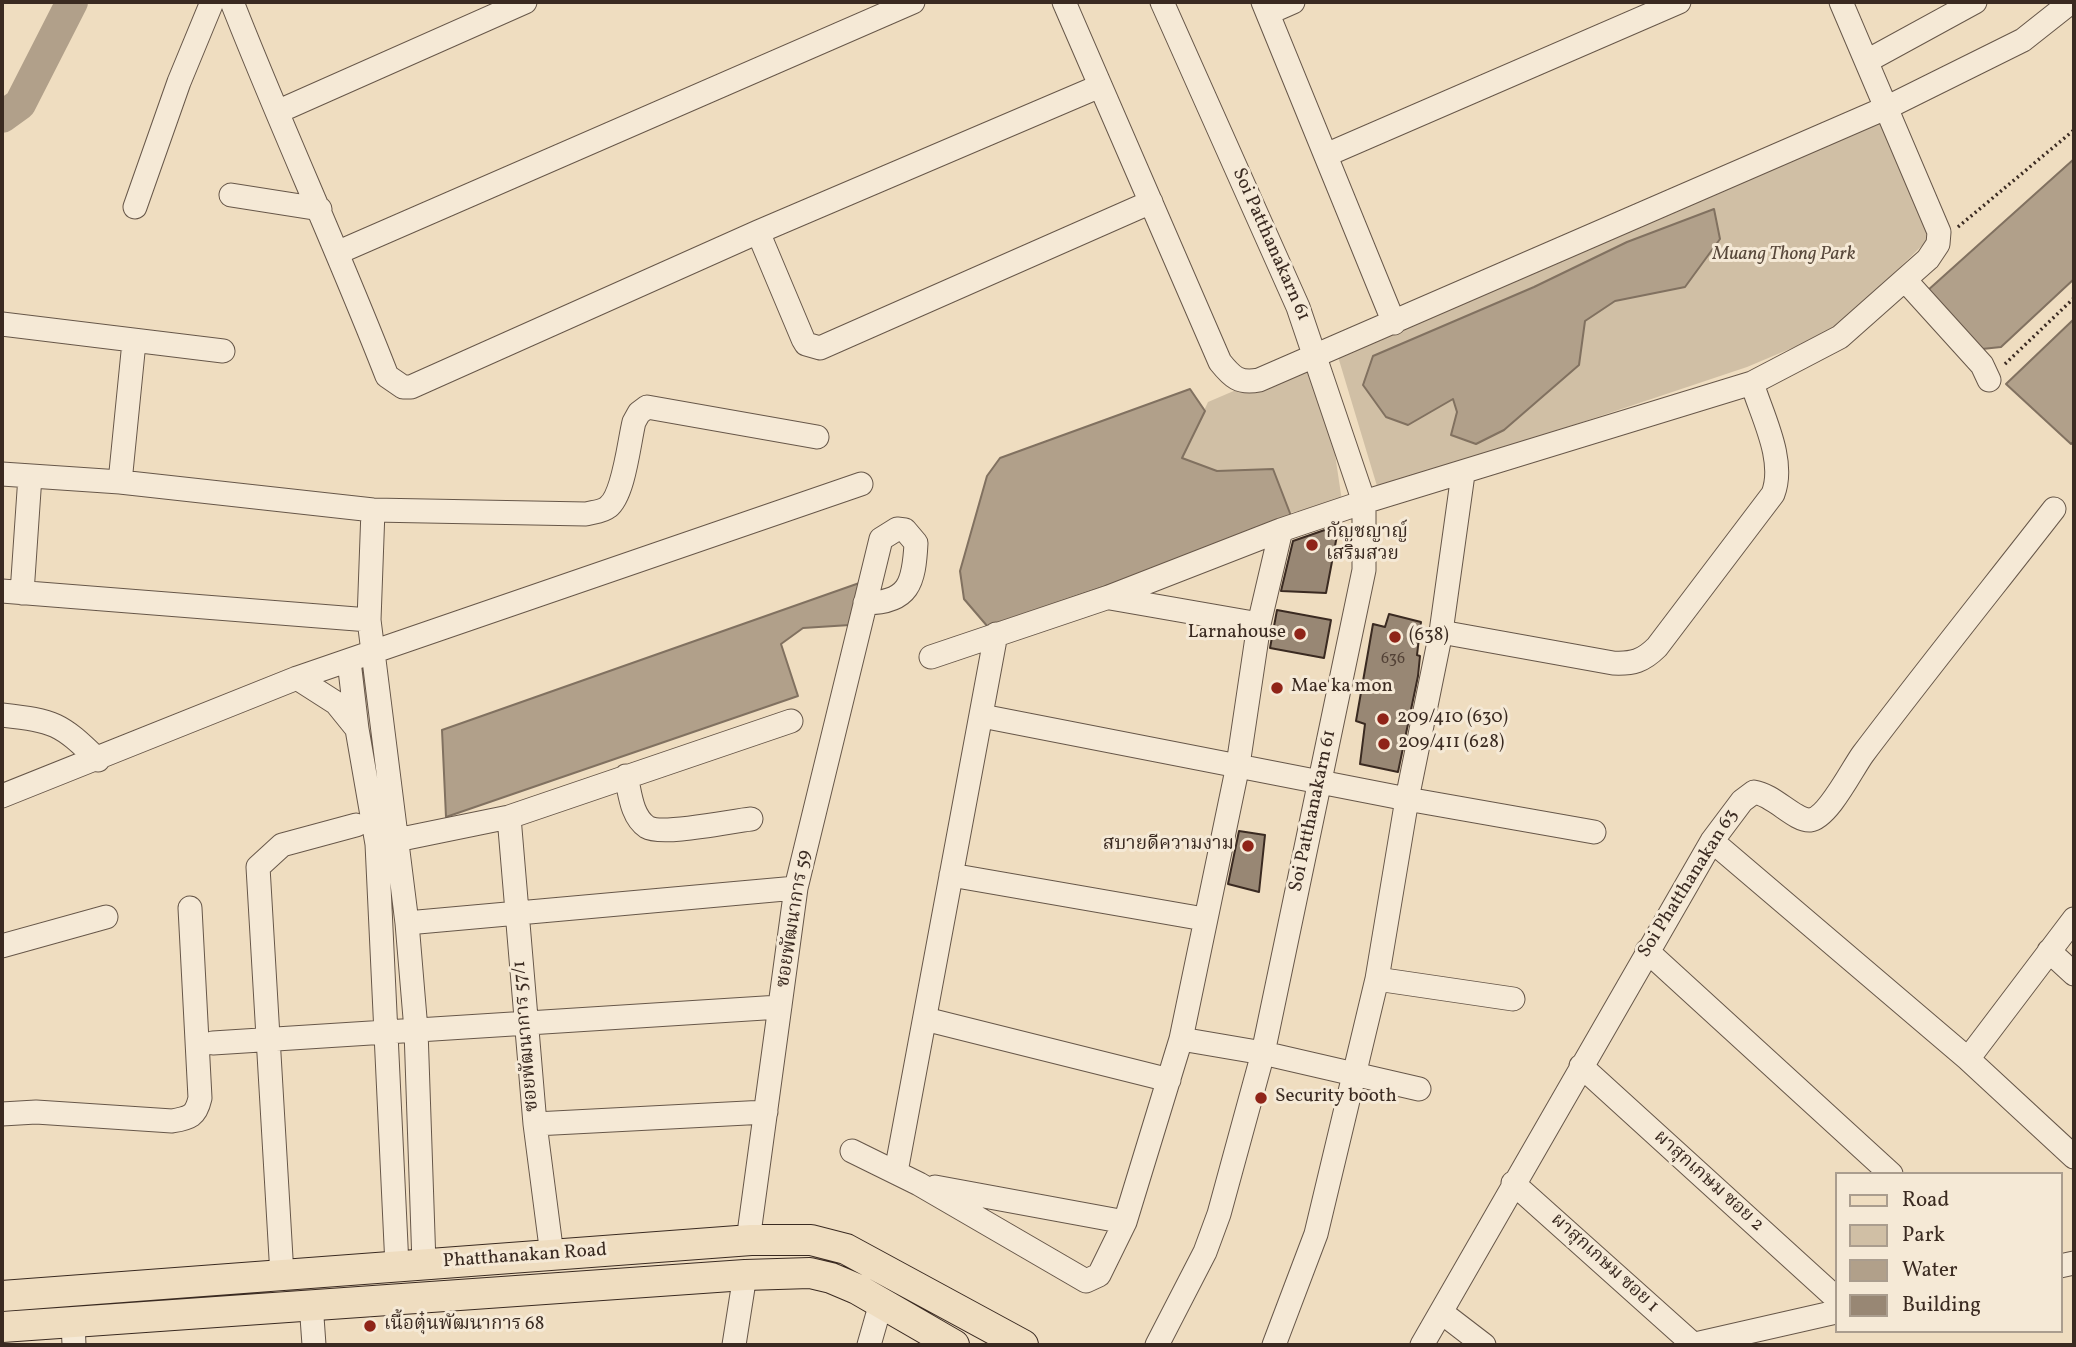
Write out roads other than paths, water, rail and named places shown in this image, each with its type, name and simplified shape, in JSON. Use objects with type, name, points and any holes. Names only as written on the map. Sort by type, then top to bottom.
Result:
[{"type":"main road","name":"Phatthanakan Road","points":[[2,1296],[751,1240],[811,1240],[846,1249],[1023,1345]]},
{"type":"main road","name":"Phatthanakan Road","points":[[2,1327],[74,1333],[312,1303],[810,1273],[831,1278],[881,1303],[954,1345]]},
{"type":"main road","points":[[296,1274],[312,1303]]},
{"type":"street","points":[[135,208],[179,82],[212,2]]},
{"type":"street","points":[[232,2],[338,252],[387,376],[403,387],[411,387],[758,232],[1100,86]]},
{"type":"street","points":[[277,112],[525,2]]},
{"type":"street","points":[[338,252],[913,2]]},
{"type":"street","points":[[1064,2],[1220,362],[1231,376],[1244,383],[1259,380],[1394,323],[1888,107],[2023,40],[2071,2]]},
{"type":"street","name":"Soi Patthanakarn 61","points":[[1157,1345],[1205,1252],[1219,1214],[1263,1053],[1364,570],[1364,502],[1317,355],[1162,2]]},
{"type":"street","points":[[1293,2],[1265,7],[1394,323]]},
{"type":"street","points":[[1326,155],[1679,2]]},
{"type":"street","points":[[931,657],[1109,597],[1281,530],[1364,502],[1463,474],[1752,383],[1840,337],[1928,259],[1938,244],[1939,232],[1841,2]]},
{"type":"street","points":[[1867,61],[1975,2]]},
{"type":"street","points":[[230,195],[320,209]]},
{"type":"street","points":[[758,232],[806,344],[820,348],[1151,202]]},
{"type":"street","points":[[1905,280],[1982,365],[1997,372]]},
{"type":"street","points":[[2,324],[223,352]]},
{"type":"street","points":[[120,482],[134,342]]},
{"type":"street","points":[[1441,632],[1613,663],[1629,664],[1644,659],[1657,647],[1773,494],[1779,480],[1777,462],[1752,383]]},
{"type":"street","points":[[2,474],[120,482],[373,510],[586,514],[609,507],[614,500],[621,484],[634,422],[647,408],[817,438]]},
{"type":"street","points":[[1274,1345],[1317,1234],[1377,979],[1407,799],[1441,632],[1463,474]]},
{"type":"street","points":[[30,476],[12,592],[369,620]]},
{"type":"street","points":[[2,796],[371,651],[861,484]]},
{"type":"street","name":"Soi Phatthanakan 63","points":[[1422,1345],[1647,951],[1712,841],[1742,801],[1754,792],[1768,794],[1800,817],[1809,820],[1821,816],[1861,757],[2054,509]]},
{"type":"street","points":[[373,510],[369,620],[386,842],[383,933],[385,1032],[410,1265]]},
{"type":"street","points":[[852,1150],[919,1184],[1086,1281],[1099,1275],[1125,1222],[1181,1039],[1238,765],[1259,624],[1281,530]]},
{"type":"street","points":[[1109,597],[1259,624]]},
{"type":"street","name":"ซอยพัฒนาการ 59","points":[[751,1240],[750,1226],[796,888],[865,604]]},
{"type":"street","points":[[896,1172],[996,634]]},
{"type":"street","points":[[349,661],[357,729],[407,923],[416,1030],[410,1265]]},
{"type":"street","points":[[297,678],[336,704],[357,729]]},
{"type":"street","points":[[2,715],[38,719],[64,728],[98,760]]},
{"type":"street","points":[[982,716],[1407,799],[1594,832]]},
{"type":"street","points":[[386,842],[509,817],[791,722]]},
{"type":"street","points":[[626,776],[639,819],[649,828],[664,830],[751,819]]},
{"type":"street","name":"ซอยพัฒนาการ 57/1","points":[[509,817],[535,1124],[552,1255]]},
{"type":"street","points":[[296,1274],[269,1041],[258,867],[282,845],[356,825]]},
{"type":"street","points":[[1712,841],[1969,1059],[2074,1157]]},
{"type":"street","points":[[951,875],[1204,919]]},
{"type":"street","points":[[407,923],[796,888]]},
{"type":"street","points":[[2,1114],[36,1112],[172,1121],[190,1118],[197,1111],[200,1098],[190,908]]},
{"type":"street","points":[[2,946],[106,917]]},
{"type":"street","points":[[1969,1059],[2074,919]]},
{"type":"street","points":[[1647,951],[1889,1172]]},
{"type":"street","points":[[2049,951],[2074,974]]},
{"type":"street","points":[[1377,979],[1513,999]]},
{"type":"street","points":[[213,1043],[526,1021],[780,1007]]},
{"type":"street","points":[[925,1020],[1169,1080]]},
{"type":"street","points":[[1181,1039],[1263,1053],[1419,1089]]},
{"type":"street","name":"ผาสุกเกษม ซอย 2","points":[[1581,1066],[1834,1296]]},
{"type":"street","points":[[535,1124],[766,1112]]},
{"type":"street","name":"ผาสุกเกษม ซอย 1","points":[[1514,1183],[1693,1345]]},
{"type":"street","points":[[919,1184],[1125,1222]]},
{"type":"street","points":[[734,1345],[745,1275]]},
{"type":"street","points":[[312,1303],[314,1345]]},
{"type":"street","points":[[869,1345],[881,1303]]},
{"type":"street","points":[[1441,1311],[1484,1345]]},
{"type":"street","points":[[1693,1345],[1834,1312]]},
{"type":"water","points":[[2074,159],[2074,279],[2001,347],[1982,349],[1927,291]]},
{"type":"water","points":[[1714,209],[1720,239],[1685,287],[1615,301],[1585,321],[1579,365],[1504,430],[1476,444],[1451,435],[1457,412],[1453,399],[1408,425],[1386,417],[1363,385],[1373,356],[1534,287],[1627,242]]},
{"type":"water","points":[[2074,319],[2074,441],[2071,444],[2006,384]]},
{"type":"water","points":[[1190,389],[1205,411],[1182,458],[1217,471],[1273,469],[1293,521],[988,627],[964,599],[960,571],[987,476],[1000,458]]},
{"type":"water","points":[[865,581],[850,625],[803,628],[781,644],[798,696],[446,817],[442,730]]},
{"type":"waterway","points":[[2,117],[20,104],[72,2]]},
{"type":"place","name":"กัญชญาญ์ เสริมสวย","points":[[1312,545]]},
{"type":"place","name":"Larnahouse","points":[[1300,634]]},
{"type":"place","name":"(638)","points":[[1395,637]]},
{"type":"place","name":"Mae ka mon","points":[[1277,688]]},
{"type":"place","name":"209/410 (630)","points":[[1383,719]]},
{"type":"place","name":"209/411 (628)","points":[[1384,744]]},
{"type":"place","name":"สบายดีความงาม","points":[[1248,846]]},
{"type":"place","name":"Security booth","points":[[1261,1098]]},
{"type":"place","name":"เนื้อตุ๋นพัฒนาการ 68","points":[[370,1326]]},
{"type":"park label","name":"Muang Thong Park","points":[[1784,256]]}]
